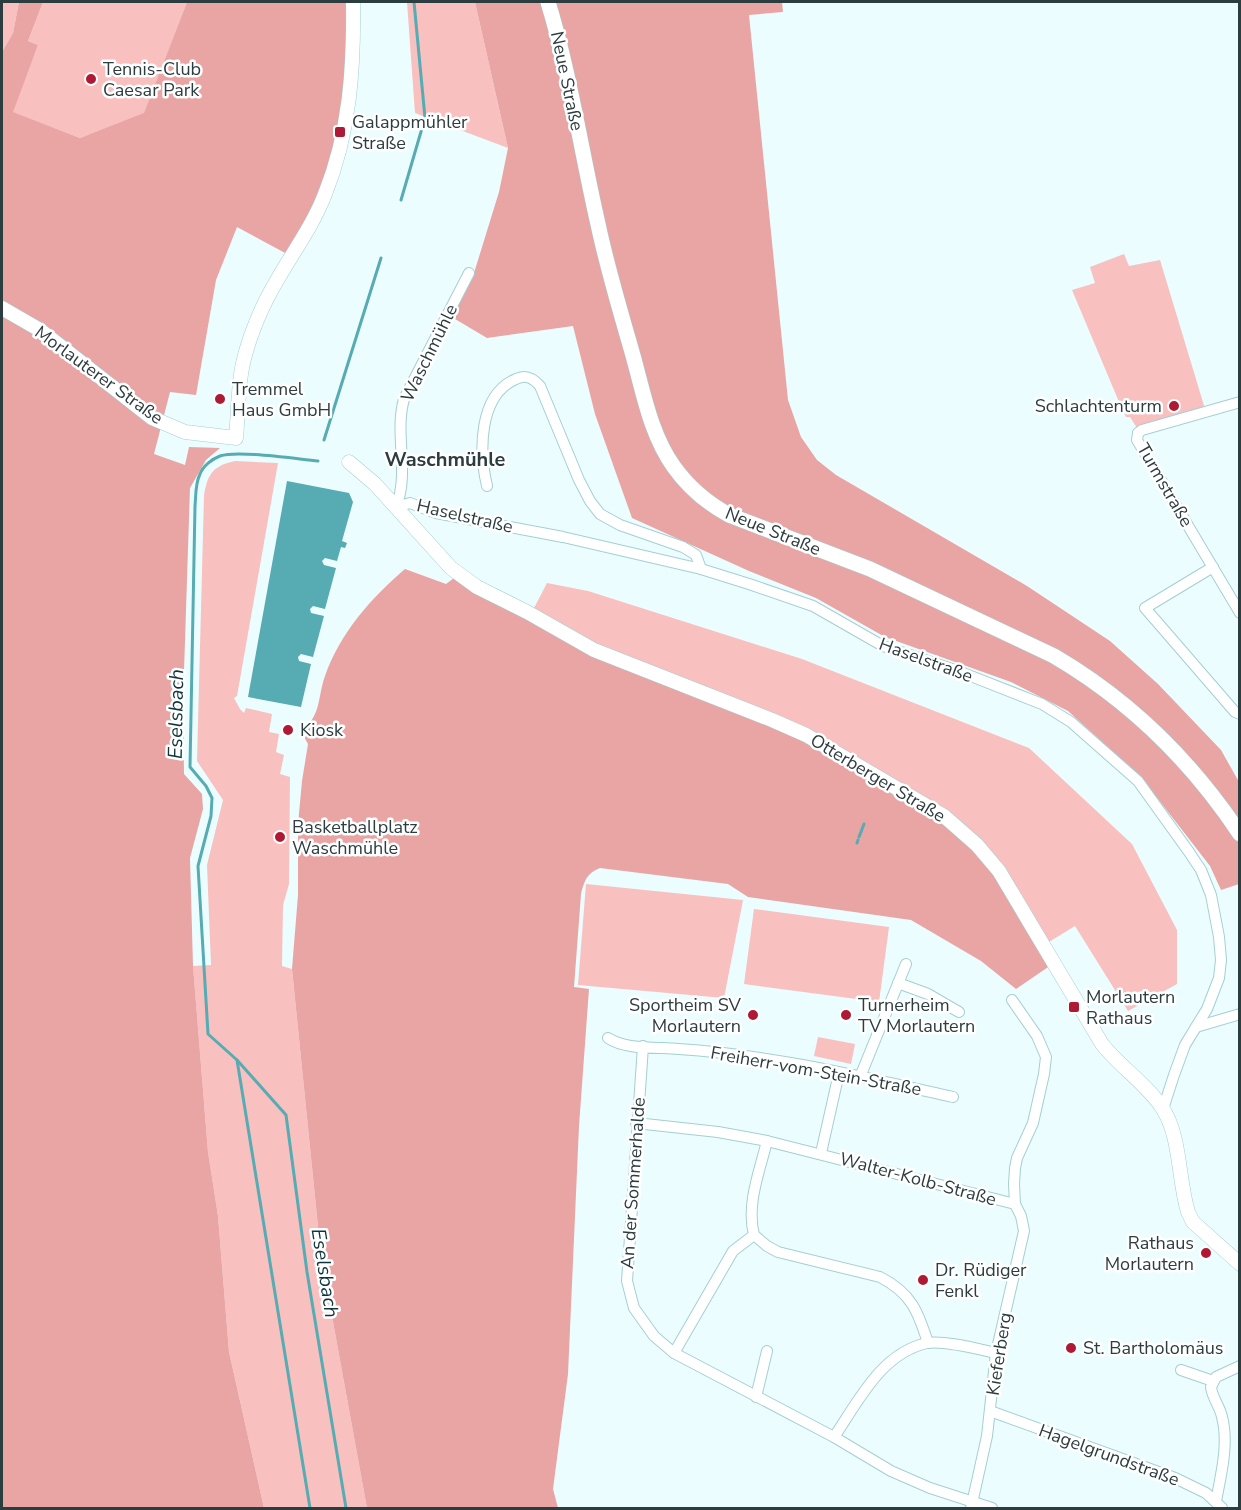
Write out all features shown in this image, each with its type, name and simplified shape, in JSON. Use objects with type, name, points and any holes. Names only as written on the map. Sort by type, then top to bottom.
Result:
[{"type":"main road","name":"Neue Straße","points":[[548,2],[566,69],[598,226],[621,313],[655,430],[673,466],[683,479],[711,505],[729,515],[870,570],[1053,656],[1073,668],[1130,709],[1166,742],[1208,790],[1239,834]]},
{"type":"street","name":"Morlauterer Straße","points":[[2,308],[40,330],[152,418],[185,432],[236,438],[242,372],[259,316],[271,290],[308,231],[325,195],[343,141],[350,91],[354,34],[353,2]]},
{"type":"street","name":"Waschmühle","points":[[396,507],[403,479],[400,420],[404,399],[470,273]]},
{"type":"street","points":[[487,486],[483,471],[483,446],[485,423],[490,404],[498,390],[508,382],[528,377],[540,386],[579,480],[600,514],[620,525],[683,547],[696,555],[701,569]]},
{"type":"street","name":"Turmstraße","points":[[1239,402],[1133,431],[1239,613]]},
{"type":"street","name":"Otterberger Straße","points":[[349,462],[375,484],[452,568],[477,587],[594,650],[806,735],[952,822],[977,845],[999,871],[1102,1044],[1163,1109],[1170,1124],[1188,1212],[1193,1222],[1239,1264]]},
{"type":"street","name":"Haselstraße","points":[[396,507],[410,503],[436,513],[564,537],[701,569],[749,584],[813,606],[883,646],[958,671],[1042,704],[1071,722],[1138,781],[1190,852],[1201,870],[1211,895],[1221,960],[1215,992],[1185,1045],[1163,1109]]},
{"type":"street","points":[[1213,567],[1145,608],[1239,714]]},
{"type":"street","points":[[860,1077],[906,964]]},
{"type":"street","points":[[898,983],[928,994],[959,1012]]},
{"type":"street","name":"Kieferberg","points":[[972,1506],[990,1411],[996,1353],[1024,1231],[1021,1216],[1015,1204],[1014,1184],[1017,1158],[1033,1123],[1046,1065],[1043,1048],[1037,1036],[1012,1000]]},
{"type":"street","points":[[1196,1026],[1239,1014]]},
{"type":"street","name":"Freiherr-vom-Stein-Straße","points":[[608,1038],[616,1043],[643,1047],[744,1055],[953,1097]]},
{"type":"street","name":"An der Sommerhalde","points":[[643,1047],[627,1281],[634,1308],[654,1336],[674,1353],[909,1479],[972,1506],[992,1509]]},
{"type":"street","name":"Walter-Kolb-Straße","points":[[821,1153],[839,1073]]},
{"type":"street","name":"Walter-Kolb-Straße","points":[[636,1123],[718,1132],[767,1141],[1015,1204]]},
{"type":"street","points":[[767,1141],[752,1206],[754,1234],[766,1246],[778,1251],[879,1277],[892,1283],[916,1308],[928,1343]]},
{"type":"street","points":[[674,1353],[733,1251],[754,1234]]},
{"type":"street","points":[[834,1437],[886,1365],[903,1353],[928,1343],[996,1353]]},
{"type":"street","points":[[756,1397],[767,1351]]},
{"type":"street","points":[[1219,1505],[1223,1458],[1223,1418],[1211,1392],[1216,1377],[1239,1366]]},
{"type":"street","points":[[1181,1370],[1213,1381]]},
{"type":"street","name":"Hagelgrundstraße","points":[[990,1411],[1175,1478],[1206,1493],[1219,1505]]},
{"type":"shaded area","points":[[2,2],[19,2],[13,33],[2,52]]},
{"type":"shaded area","points":[[19,2],[43,2],[28,41],[38,45],[13,112],[80,138],[144,113],[187,2],[348,2],[350,33],[342,117],[322,192],[287,254],[237,227],[216,280],[196,395],[170,392],[154,454],[185,465],[189,447],[220,448],[206,460],[190,488],[183,702],[184,774],[202,794],[203,809],[190,858],[193,966],[208,1152],[218,1216],[229,1352],[264,1508],[2,1508],[2,52],[13,33]]},
{"type":"shaded area","name":"Tennis-Club Caesar Park","points":[[43,2],[187,2],[144,114],[80,138],[12,112],[38,45],[28,41]]},
{"type":"shaded area","points":[[407,2],[475,2],[508,148],[415,113]]},
{"type":"shaded area","points":[[475,2],[782,2],[783,12],[749,15],[788,400],[801,437],[817,460],[836,475],[1027,586],[1110,641],[1158,684],[1221,750],[1239,782],[1239,884],[1221,890],[1210,866],[1141,777],[1068,711],[1011,682],[885,637],[816,598],[749,571],[632,518],[595,414],[573,326],[487,338],[450,316],[474,273],[499,192],[508,148]]},
{"type":"shaded area","points":[[1124,254],[1129,266],[1160,260],[1205,409],[1137,428],[1130,417],[1126,417],[1072,290],[1095,283],[1090,267]]},
{"type":"shaded area","points":[[235,461],[278,463],[237,696],[234,698],[244,713],[246,708],[272,714],[269,732],[279,734],[276,752],[284,755],[280,774],[290,777],[289,884],[283,905],[282,966],[292,969],[321,1256],[367,1508],[264,1508],[229,1352],[218,1216],[208,1152],[193,966],[211,965],[207,865],[223,800],[197,761],[204,495],[207,481],[213,472],[221,465]]},
{"type":"shaded area","points":[[405,569],[446,584],[454,578],[524,617],[806,735],[977,845],[1054,963],[1016,989],[981,961],[911,920],[748,897],[728,884],[600,868],[589,875],[581,894],[574,987],[589,989],[579,1126],[568,1374],[553,1489],[558,1508],[367,1508],[321,1256],[292,969],[298,895],[298,824],[308,744],[304,731],[316,712],[323,681],[339,645],[369,604]]},
{"type":"shaded area","points":[[547,583],[588,591],[802,659],[1029,748],[1132,844],[1177,930],[1177,984],[1128,1011],[1075,926],[1044,945],[533,610]]},
{"type":"shaded area","points":[[586,884],[743,900],[724,998],[578,985]]},
{"type":"shaded area","points":[[754,909],[889,927],[879,1002],[744,984]]},
{"type":"shaded area","points":[[818,1037],[855,1044],[851,1064],[814,1056]]},
{"type":"water","points":[[287,481],[349,493],[353,502],[342,541],[347,543],[345,548],[341,547],[337,561],[325,558],[322,561],[324,565],[336,568],[325,609],[313,606],[310,609],[311,613],[324,616],[313,657],[301,654],[298,657],[299,661],[311,664],[301,707],[248,697]]},
{"type":"waterway","name":"Eselsbach","points":[[401,200],[425,118],[414,2]]},
{"type":"waterway","name":"Eselsbach","points":[[324,440],[381,258]]},
{"type":"waterway","name":"Eselsbach","points":[[318,461],[253,454],[228,454],[211,461],[203,468],[198,478],[195,506],[190,767],[206,786],[212,798],[211,816],[198,866],[208,1034],[237,1060],[286,1115],[307,1272],[346,1508]]},
{"type":"waterway","points":[[859,837],[864,824]]},
{"type":"waterway","name":"Eselsbach","points":[[237,1060],[310,1508]]},
{"type":"place","name":"Tennis-Club Caesar Park","points":[[91,79]]},
{"type":"place","name":"Galappmühler Straße","points":[[340,132]]},
{"type":"place","name":"Tremmel Haus GmbH","points":[[220,399]]},
{"type":"place","name":"Schlachtenturm","points":[[1174,406]]},
{"type":"place","name":"Kiosk","points":[[288,730]]},
{"type":"place","name":"Basketballplatz Waschmühle","points":[[280,837]]},
{"type":"place","name":"Morlautern Rathaus","points":[[1074,1007]]},
{"type":"place","name":"Sportheim SV Morlautern","points":[[753,1015]]},
{"type":"place","name":"Turnerheim TV Morlautern","points":[[846,1015]]},
{"type":"place","name":"Rathaus Morlautern","points":[[1206,1253]]},
{"type":"place","name":"Dr. Rüdiger Fenkl","points":[[923,1280]]},
{"type":"place","name":"St. Bartholomäus","points":[[1071,1348]]},
{"type":"district","name":"Waschmühle","points":[[445,459]]}]
